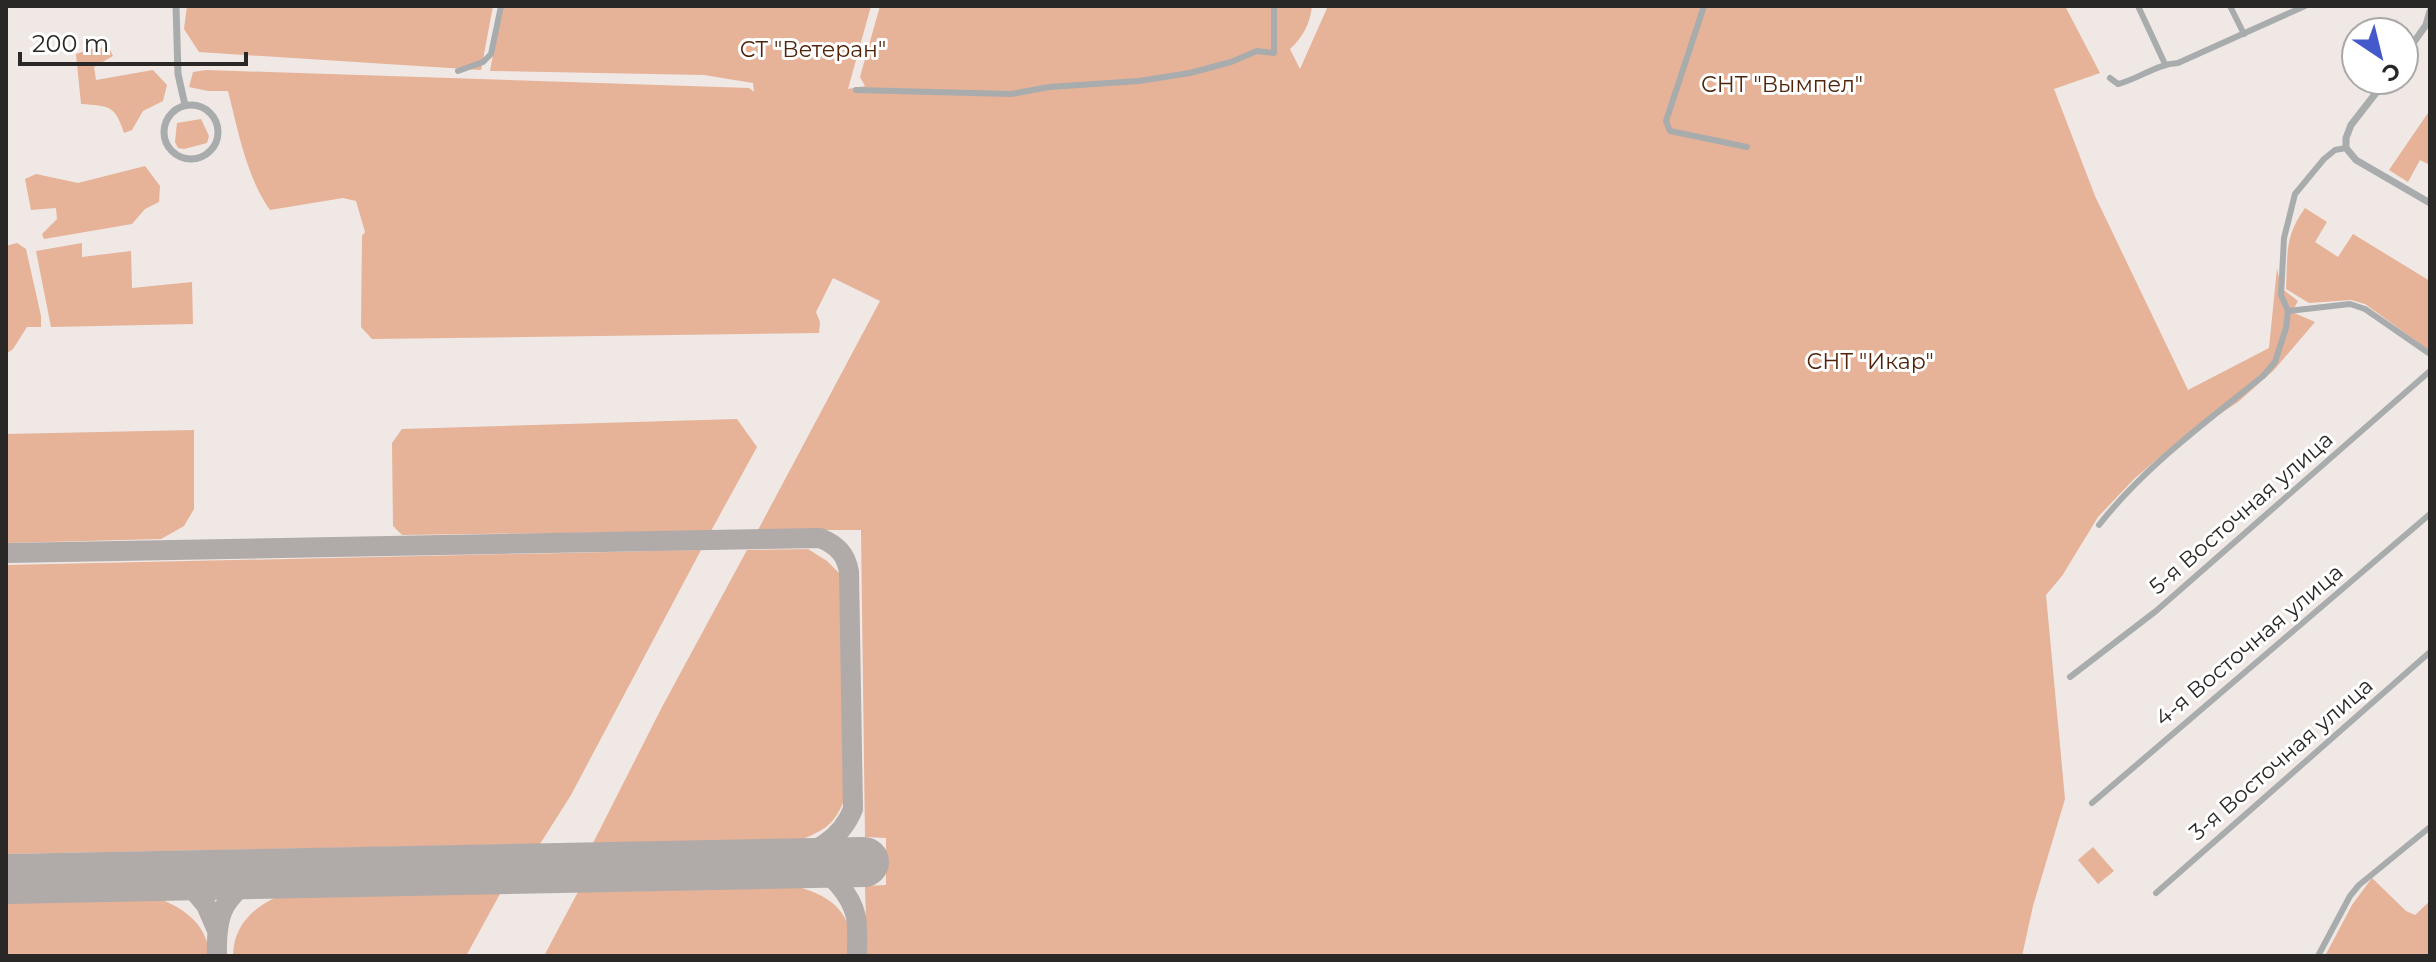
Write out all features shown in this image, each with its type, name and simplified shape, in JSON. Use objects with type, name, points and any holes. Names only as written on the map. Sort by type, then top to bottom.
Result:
[{"type":"street","points":[[176,6],[178,74],[185,105]]},
{"type":"street","points":[[458,71],[483,62],[491,54],[501,6]]},
{"type":"street","points":[[856,90],[1011,94],[1049,87],[1139,81],[1190,73],[1257,51],[1274,53],[1274,6]]},
{"type":"street","points":[[1704,6],[1666,121],[1670,131],[1747,147]]},
{"type":"street","points":[[2138,6],[2165,64]]},
{"type":"street","points":[[2230,6],[2244,34]]},
{"type":"street","points":[[2110,78],[2118,84],[2165,64],[2178,63],[2305,6]]},
{"type":"street","points":[[2420,33],[2430,9]]},
{"type":"street","points":[[2374,96],[2351,125],[2346,148],[2356,160],[2430,203]]},
{"type":"street","points":[[185,105],[203,107],[216,120],[218,138],[214,147],[200,158],[183,158],[175,154],[164,140],[163,131],[169,114],[185,105]]},
{"type":"street","points":[[2099,525],[2116,503],[2164,456],[2263,376],[2275,362],[2286,328],[2288,311],[2281,295],[2284,238],[2295,194],[2324,159],[2335,150],[2346,148]]},
{"type":"street","points":[[2288,311],[2350,304],[2365,309],[2430,354]]},
{"type":"street","name":"5-я Восточная улица","points":[[2070,677],[2156,611],[2430,371]]},
{"type":"street","name":"4-я Восточная улица","points":[[2092,803],[2430,514]]},
{"type":"street","name":"3-я Восточная улица","points":[[2156,893],[2430,652]]},
{"type":"street","points":[[2318,956],[2359,885],[2430,827]]},
{"type":"green space","points":[[187,6],[493,6],[481,70],[199,52],[184,29]]},
{"type":"green space","points":[[502,6],[871,6],[848,89],[865,86],[860,77],[880,6],[1312,6],[1305,30],[1290,49],[1300,69],[1328,6],[2065,6],[2100,73],[2054,89],[2095,196],[2188,390],[2269,348],[2277,268],[2281,288],[2298,301],[2292,312],[2315,322],[2274,370],[2238,402],[2177,442],[2134,479],[2098,517],[2062,576],[2046,595],[2065,799],[2033,906],[2022,956],[867,956],[865,886],[886,885],[886,838],[865,837],[861,530],[758,530],[880,301],[833,278],[816,312],[820,322],[819,333],[372,339],[361,327],[362,236],[365,232],[356,201],[343,198],[270,210],[249,168],[228,91],[189,87],[193,72],[206,70],[749,88],[754,92],[753,83],[704,75],[490,71]]},
{"type":"green space","points":[[97,47],[109,48],[113,56],[94,67],[96,80],[153,70],[167,85],[163,101],[143,111],[132,130],[124,133],[110,109],[81,104],[76,54]]},
{"type":"green space","points":[[2430,110],[2430,165],[2420,160],[2408,182],[2389,170]]},
{"type":"green space","points":[[201,119],[209,136],[207,143],[178,148],[175,142],[177,123]]},
{"type":"green space","points":[[145,166],[160,186],[159,202],[145,209],[132,224],[44,239],[42,234],[57,219],[56,208],[31,210],[25,179],[36,174],[78,183]]},
{"type":"green space","points":[[2305,208],[2327,222],[2315,242],[2338,257],[2353,234],[2430,281],[2430,351],[2365,304],[2351,300],[2309,303],[2286,289],[2290,237]]},
{"type":"green space","points":[[17,243],[26,249],[41,327],[27,327],[13,349],[6,354],[6,246]]},
{"type":"green space","points":[[82,243],[82,257],[131,251],[132,288],[192,282],[193,324],[51,327],[36,251]]},
{"type":"green space","points":[[737,419],[757,447],[711,531],[402,535],[393,526],[392,443],[402,429]]},
{"type":"green space","points":[[194,430],[194,509],[184,526],[161,539],[6,543],[6,434]]},
{"type":"green space","points":[[808,549],[827,561],[843,577],[848,791],[836,817],[819,832],[800,840],[593,843],[747,550]]},
{"type":"green space","points":[[701,550],[571,795],[540,844],[6,854],[6,565]]},
{"type":"green space","points":[[2093,847],[2114,871],[2098,884],[2078,860]]},
{"type":"green space","points":[[2372,878],[2406,911],[2415,915],[2430,901],[2430,956],[2325,956],[2352,905]]},
{"type":"green space","points":[[795,886],[821,896],[839,909],[849,929],[853,956],[544,956],[579,890]]},
{"type":"green space","points":[[501,892],[466,956],[233,956],[237,936],[246,919],[279,896]]},
{"type":"green space","points":[[158,898],[186,913],[200,927],[209,956],[6,956],[6,901]]},
{"type":"taxiway","points":[[6,553],[820,538],[840,551],[849,572],[853,809],[834,837],[787,863]]},
{"type":"taxiway","points":[[811,863],[833,878],[850,900],[857,922],[857,956]]},
{"type":"taxiway","points":[[217,956],[218,929],[223,909],[255,874]]},
{"type":"taxiway","points":[[181,875],[206,905],[216,928]]},
{"type":"runway","points":[[6,879],[864,862]]},
{"type":"park label","name":"СТ \"Ветеран\"","points":[[813,49]]},
{"type":"park label","name":"СНТ \"Вымпел\"","points":[[1782,84]]},
{"type":"park label","name":"СНТ \"Икар\"","points":[[1870,361]]}]
